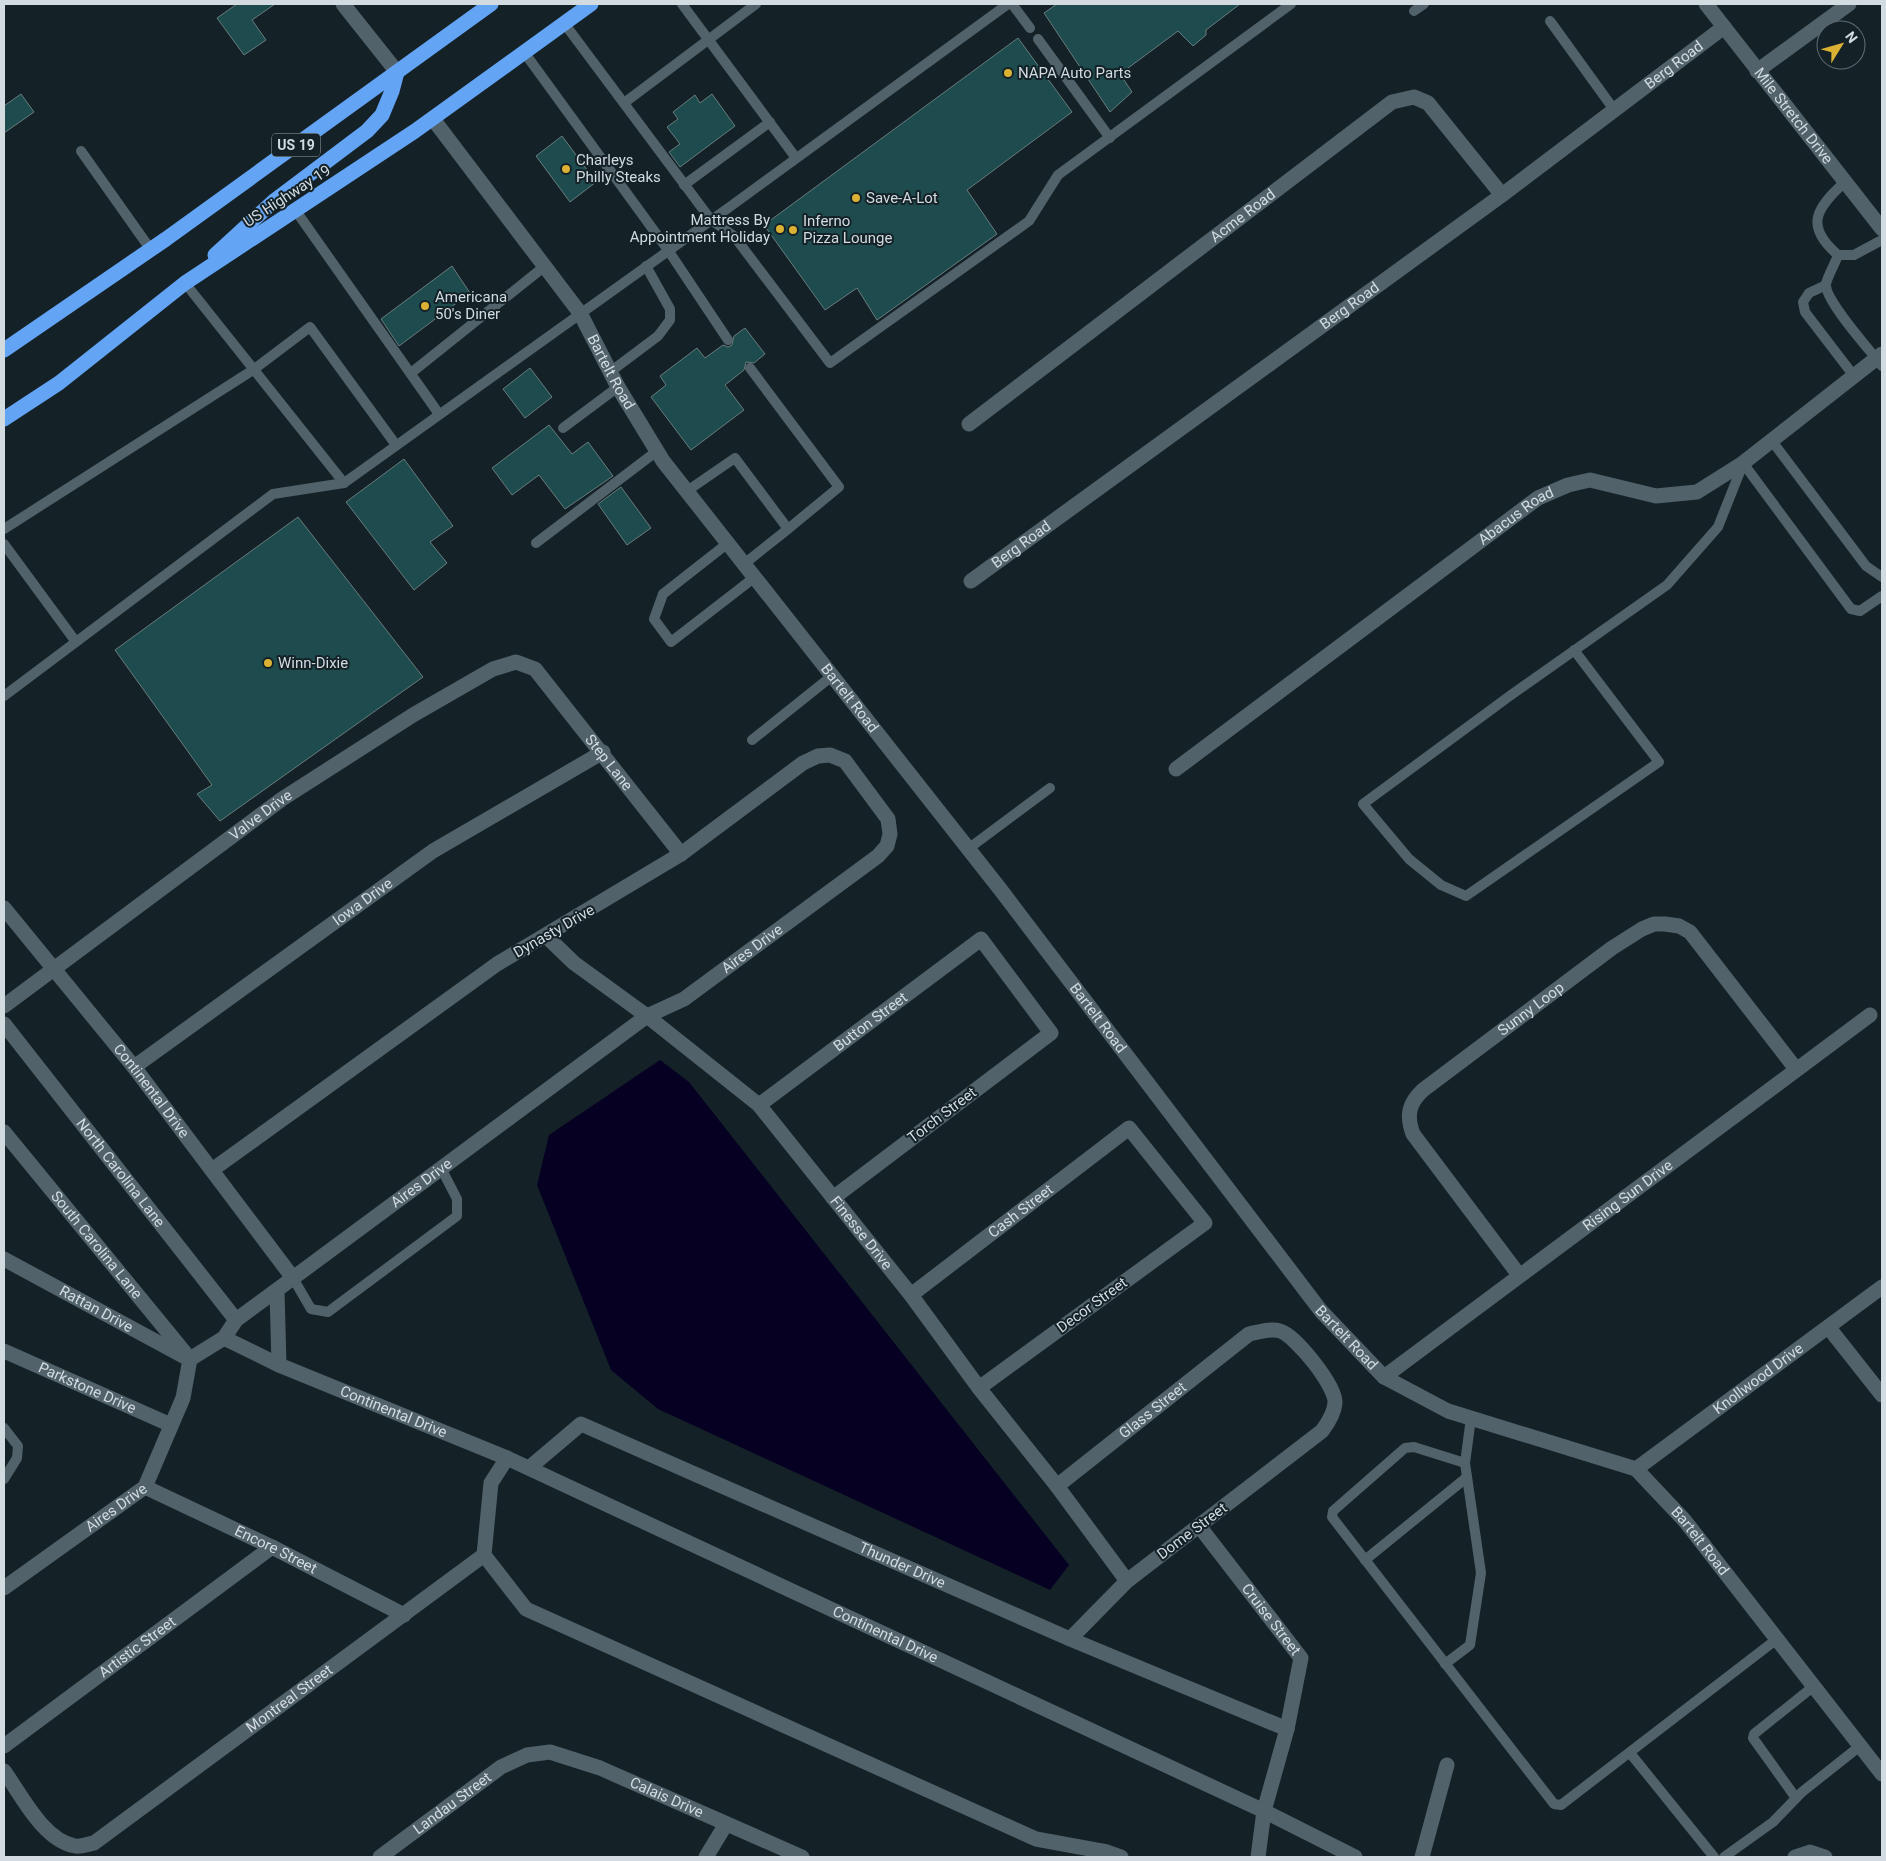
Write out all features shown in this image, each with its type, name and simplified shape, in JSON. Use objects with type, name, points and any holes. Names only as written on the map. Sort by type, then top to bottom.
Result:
[{"type":"highway","name":"US 19","points":[[4,350],[151,250],[491,4]]},
{"type":"highway","name":"US Highway 19","points":[[4,419],[59,383],[185,283],[296,211],[433,118],[591,4]]},
{"type":"highway","points":[[185,283],[274,201],[367,131],[382,115],[392,91],[397,72]]},
{"type":"street","points":[[343,4],[397,72]]},
{"type":"street","name":"Mile Stretch Drive","points":[[1706,4],[1882,229]]},
{"type":"street","points":[[1757,70],[1849,4]]},
{"type":"street","name":"Berg Road","points":[[971,581],[1502,195],[1724,27]]},
{"type":"street","name":"Acme Road","points":[[969,424],[1392,102],[1414,97],[1428,103],[1502,195]]},
{"type":"street","name":"Bartelt Road","points":[[433,118],[580,313],[618,387],[658,451],[687,491],[968,849],[1321,1311],[1384,1376],[1448,1411],[1636,1469],[1684,1520],[1882,1774]]},
{"type":"street","name":"Abacus Road","points":[[1176,770],[1538,498],[1568,484],[1590,480],[1656,496],[1697,492],[1743,463],[1854,376],[1880,360]]},
{"type":"street","name":"Valve Drive","points":[[4,1006],[52,968],[282,799],[413,715],[493,670],[516,662],[536,669]]},
{"type":"street","name":"Step Lane","points":[[536,669],[603,752],[681,854]]},
{"type":"street","name":"Iowa Drive","points":[[134,1067],[433,851],[603,752]]},
{"type":"street","name":"Dynasty Drive","points":[[212,1170],[497,964],[681,854],[803,763],[818,756],[830,755],[845,761],[888,818]]},
{"type":"street","name":"Aires Drive","points":[[4,1588],[145,1487],[182,1398],[190,1360],[224,1338],[236,1320],[647,1016],[684,999],[878,856],[887,846],[890,834],[888,818]]},
{"type":"street","name":"Continental Drive","points":[[4,908],[134,1067],[293,1278]]},
{"type":"street","name":"Sunny Loop","points":[[1519,1275],[1413,1134],[1408,1122],[1410,1109],[1414,1098],[1423,1090],[1612,948],[1654,924],[1679,926],[1690,932],[1796,1070]]},
{"type":"street","name":"Finesse Drive","points":[[546,936],[574,963],[647,1016],[759,1105],[911,1295],[979,1388],[1057,1486],[1127,1581]]},
{"type":"street","name":"Button Street","points":[[759,1105],[981,939],[1051,1033]]},
{"type":"street","name":"Rising Sun Drive","points":[[1384,1376],[1870,1015]]},
{"type":"street","name":"North Carolina Lane","points":[[4,1024],[236,1320]]},
{"type":"street","name":"Torch Street","points":[[833,1198],[1051,1033]]},
{"type":"street","name":"Cash Street","points":[[911,1295],[1129,1128],[1206,1223]]},
{"type":"street","name":"South Carolina Lane","points":[[4,1132],[190,1360]]},
{"type":"street","name":"Decor Street","points":[[979,1388],[1206,1223]]},
{"type":"street","name":"Rattan Drive","points":[[4,1259],[190,1360]]},
{"type":"street","name":"Knollwood Drive","points":[[1636,1469],[1882,1287]]},
{"type":"street","points":[[277,1291],[279,1365]]},
{"type":"street","points":[[1829,1328],[1882,1395]]},
{"type":"street","name":"Glass Street","points":[[1057,1486],[1249,1334],[1279,1330],[1294,1338],[1329,1384],[1335,1402],[1331,1417],[1322,1431]]},
{"type":"street","name":"Continental Drive","points":[[224,1338],[279,1365],[508,1458],[1264,1811],[1355,1857]]},
{"type":"street","name":"Parkstone Drive","points":[[4,1351],[171,1425]]},
{"type":"street","name":"Thunder Drive","points":[[528,1468],[581,1424],[1070,1639],[1287,1730]]},
{"type":"street","name":"Dome Street","points":[[1070,1639],[1127,1581],[1322,1431]]},
{"type":"street","points":[[508,1458],[492,1483],[484,1555],[526,1609],[1036,1839],[1108,1852],[1121,1857]]},
{"type":"street","name":"Encore Street","points":[[145,1487],[272,1546],[404,1615]]},
{"type":"street","name":"Cruise Street","points":[[1199,1526],[1301,1658],[1287,1730],[1264,1811]]},
{"type":"street","name":"Artistic Street","points":[[4,1746],[272,1546]]},
{"type":"street","name":"Montreal Street","points":[[4,1771],[48,1834],[63,1843],[77,1846],[94,1843],[484,1555]]},
{"type":"street","name":"Calais Drive","points":[[527,1755],[550,1752],[600,1768],[802,1857]]},
{"type":"street","name":"Landau Street","points":[[380,1857],[501,1768],[527,1755]]},
{"type":"street","points":[[1422,1857],[1447,1765]]},
{"type":"street","points":[[1258,1857],[1264,1811]]},
{"type":"street","points":[[706,1857],[726,1824]]},
{"type":"street","points":[[1795,1857],[1810,1852],[1824,1856]]},
{"type":"lane","points":[[682,4],[796,158]]},
{"type":"lane","points":[[624,103],[756,4]]},
{"type":"lane","points":[[4,696],[273,494],[344,483],[1010,4],[1030,28]]},
{"type":"lane","points":[[564,23],[711,220],[734,236],[830,363],[1029,221],[1058,176],[1291,4]]},
{"type":"lane","points":[[1414,11],[1424,4]]},
{"type":"lane","points":[[1550,21],[1615,111]]},
{"type":"lane","points":[[1038,40],[1110,138]]},
{"type":"lane","points":[[524,52],[668,250],[728,340]]},
{"type":"lane","points":[[684,185],[770,122]]},
{"type":"lane","points":[[80,151],[151,250]]},
{"type":"lane","points":[[1845,182],[1827,198],[1817,214],[1816,230],[1826,245],[1838,256],[1854,255],[1882,240]]},
{"type":"lane","points":[[296,211],[439,414]]},
{"type":"lane","points":[[1838,256],[1826,285],[1809,294],[1803,302],[1805,312],[1854,376]]},
{"type":"lane","points":[[411,373],[545,266]]},
{"type":"lane","points":[[610,372],[658,336],[670,320],[670,309],[646,266]]},
{"type":"lane","points":[[185,283],[344,483]]},
{"type":"lane","points":[[1826,285],[1836,308],[1880,360]]},
{"type":"lane","points":[[4,529],[253,370],[310,327],[396,446]]},
{"type":"lane","points":[[744,564],[838,486],[750,368]]},
{"type":"lane","points":[[563,428],[618,387]]},
{"type":"lane","points":[[1772,440],[1866,566],[1882,577]]},
{"type":"lane","points":[[536,543],[658,451]]},
{"type":"lane","points":[[687,491],[735,458],[788,529]]},
{"type":"lane","points":[[1743,463],[1851,609],[1860,611],[1882,596]]},
{"type":"lane","points":[[1574,650],[1659,762],[1466,896],[1441,885],[1410,859],[1363,804],[1574,650],[1667,585],[1718,527],[1743,463]]},
{"type":"lane","points":[[728,543],[663,594],[654,619],[671,642],[755,577]]},
{"type":"lane","points":[[4,544],[76,642]]},
{"type":"lane","points":[[752,740],[832,676]]},
{"type":"lane","points":[[968,849],[1050,788]]},
{"type":"lane","points":[[293,1278],[311,1309],[328,1312],[336,1307],[457,1216],[457,1198],[441,1168]]},
{"type":"lane","points":[[1446,1664],[1470,1645],[1479,1596],[1481,1573],[1465,1463],[1471,1418]]},
{"type":"lane","points":[[4,1428],[18,1446],[17,1458],[4,1479]]},
{"type":"lane","points":[[1465,1463],[1414,1446],[1405,1448],[1333,1511],[1332,1516],[1554,1804],[1561,1805],[1777,1639]]},
{"type":"lane","points":[[1365,1560],[1466,1478]]},
{"type":"lane","points":[[1796,1798],[1753,1738],[1754,1734],[1814,1686]]},
{"type":"lane","points":[[1724,1857],[1773,1822],[1796,1798],[1860,1746]]},
{"type":"lane","points":[[1630,1753],[1714,1857]]},
{"type":"shaded area","points":[[660,1060],[689,1082],[1069,1565],[1050,1590],[658,1409],[611,1370],[537,1185],[549,1135]]},
{"type":"building","points":[[237,4],[275,4],[252,20],[266,40],[244,55],[217,18]]},
{"type":"building","points":[[1057,4],[1240,4],[1206,30],[1206,35],[1193,46],[1178,31],[1120,74],[1132,92],[1110,112],[1044,13]]},
{"type":"building","points":[[1018,38],[1072,112],[967,190],[997,234],[877,320],[857,288],[825,310],[764,225]]},
{"type":"building","points":[[21,94],[34,112],[4,133],[4,106]]},
{"type":"building","points":[[712,94],[735,126],[680,167],[669,152],[680,144],[667,127],[678,119],[673,112],[695,95],[700,103]]},
{"type":"building","name":"Charleys Philly Steaks","points":[[562,136],[596,182],[570,202],[536,156]]},
{"type":"building","name":"Americana 50's Diner","points":[[452,266],[470,293],[399,346],[381,319]]},
{"type":"building","points":[[745,328],[765,354],[754,363],[746,362],[744,370],[725,385],[744,410],[691,450],[651,397],[666,385],[660,376],[697,348],[705,358],[723,345],[728,347],[732,345],[734,336]]},
{"type":"building","points":[[530,368],[552,397],[525,418],[503,389]]},
{"type":"building","points":[[549,425],[572,454],[588,442],[613,476],[565,509],[539,475],[512,495],[492,468]]},
{"type":"building","points":[[404,459],[453,526],[430,542],[447,563],[414,590],[346,502]]},
{"type":"building","points":[[621,487],[651,528],[627,545],[598,504]]},
{"type":"building","name":"Winn-Dixie","points":[[298,517],[423,677],[220,821],[197,794],[212,785],[115,650]]},
{"type":"place","name":"NAPA Auto Parts","points":[[1008,73]]},
{"type":"place","name":"Charleys Philly Steaks","points":[[566,169]]},
{"type":"place","name":"Save-A-Lot","points":[[856,198]]},
{"type":"place","name":"Mattress By Appointment Holiday","points":[[780,229]]},
{"type":"place","name":"Inferno Pizza Lounge","points":[[793,230]]},
{"type":"place","name":"Americana 50's Diner","points":[[425,306]]},
{"type":"place","name":"Winn-Dixie","points":[[268,663]]}]
